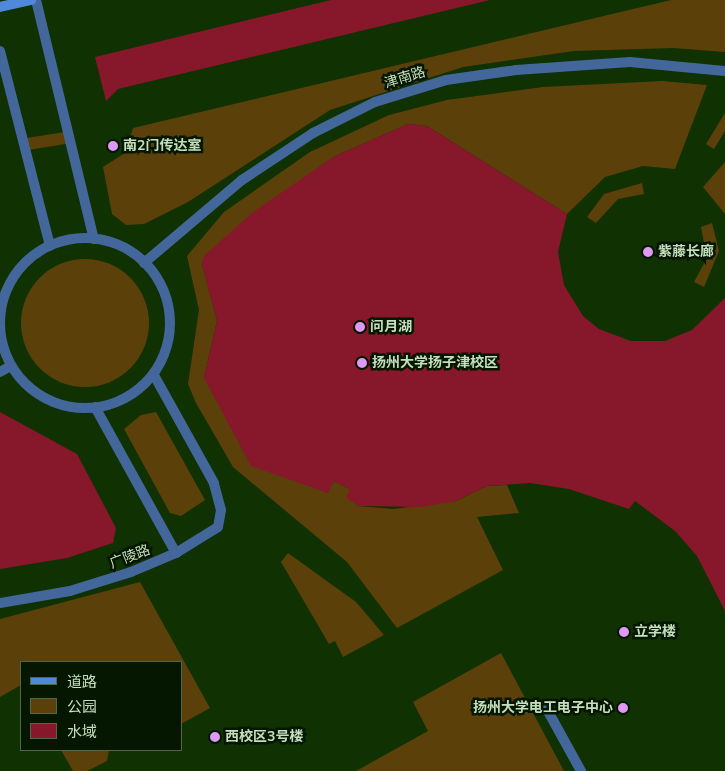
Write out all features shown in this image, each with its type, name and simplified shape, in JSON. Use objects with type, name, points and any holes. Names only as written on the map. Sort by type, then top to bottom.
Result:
[{"type":"main road","points":[[0,7],[31,0]]},
{"type":"lane","points":[[36,0],[94,239]]},
{"type":"lane","points":[[0,51],[50,246]]},
{"type":"lane","name":"津南路","points":[[144,263],[242,180],[313,133],[375,102],[446,80],[516,70],[630,62],[725,71]]},
{"type":"lane","points":[[94,239],[131,251],[144,263],[166,295],[171,323],[167,350],[154,375],[133,394],[95,407],[52,402],[29,388],[11,366],[1,340],[0,311],[9,284],[26,261],[50,246],[94,239]]},
{"type":"lane","points":[[0,372],[11,366]]},
{"type":"lane","name":"广陵路","points":[[0,604],[98,583],[176,553],[221,522],[214,483],[154,375]]},
{"type":"lane","points":[[95,407],[176,553]]},
{"type":"lane","points":[[544,704],[581,771]]},
{"type":"green space","points":[[671,0],[725,0],[725,52],[673,48],[574,51],[463,67],[330,110],[188,202],[144,224],[126,225],[112,214],[103,167],[125,153],[133,128]]},
{"type":"green space","points":[[662,81],[707,85],[675,169],[643,166],[605,177],[567,214],[427,126],[408,124],[333,157],[202,264],[217,321],[204,378],[327,493],[334,481],[350,489],[358,506],[393,509],[456,501],[487,486],[507,485],[519,513],[477,517],[503,570],[397,628],[347,562],[233,467],[196,403],[188,384],[199,310],[187,256],[224,212],[310,152],[389,115],[447,100],[543,87]]},
{"type":"green space","points":[[725,113],[725,131],[714,149],[706,144]]},
{"type":"green space","points":[[65,132],[67,144],[28,150],[26,138]]},
{"type":"green space","points":[[725,162],[725,214],[703,187]]},
{"type":"green space","points":[[642,183],[644,194],[618,199],[596,223],[587,217],[604,194]]},
{"type":"green space","points":[[712,223],[719,251],[704,287],[694,282],[707,258],[701,227]]},
{"type":"green space","points":[[85,259],[110,264],[130,278],[144,298],[149,323],[144,348],[130,368],[110,382],[85,387],[60,382],[40,368],[26,348],[21,323],[26,298],[40,278],[60,264]]},
{"type":"green space","points":[[156,412],[205,500],[181,516],[170,513],[124,429],[141,415]]},
{"type":"green space","points":[[288,553],[356,602],[384,635],[343,657],[335,641],[329,644],[281,562]]},
{"type":"green space","points":[[140,582],[210,708],[182,723],[182,661],[20,661],[20,686],[0,697],[0,619]]},
{"type":"green space","points":[[501,653],[564,771],[356,771],[428,731],[413,702]]},
{"type":"green space","points":[[62,751],[109,751],[107,761],[87,771],[73,771]]},
{"type":"water","points":[[331,0],[490,0],[118,89],[106,101],[95,57]]},
{"type":"water","points":[[408,124],[427,126],[567,214],[558,252],[564,285],[583,316],[599,329],[631,341],[665,341],[692,330],[725,298],[725,611],[697,556],[675,531],[635,501],[629,509],[569,489],[530,483],[487,486],[456,501],[421,507],[358,506],[346,497],[350,489],[334,481],[328,493],[251,466],[204,378],[217,321],[202,264],[204,256],[252,213],[333,157]]},
{"type":"water","points":[[0,412],[77,454],[116,528],[113,543],[67,558],[0,569]]},
{"type":"place","name":"南2门传达室","points":[[113,146]]},
{"type":"place","name":"紫藤长廊","points":[[648,252]]},
{"type":"place","name":"问月湖","points":[[360,327]]},
{"type":"place","name":"扬州大学扬子津校区","points":[[362,363]]},
{"type":"place","name":"立学楼","points":[[624,632]]},
{"type":"place","name":"扬州大学电工电子中心","points":[[623,708]]},
{"type":"place","name":"西校区3号楼","points":[[215,737]]}]
